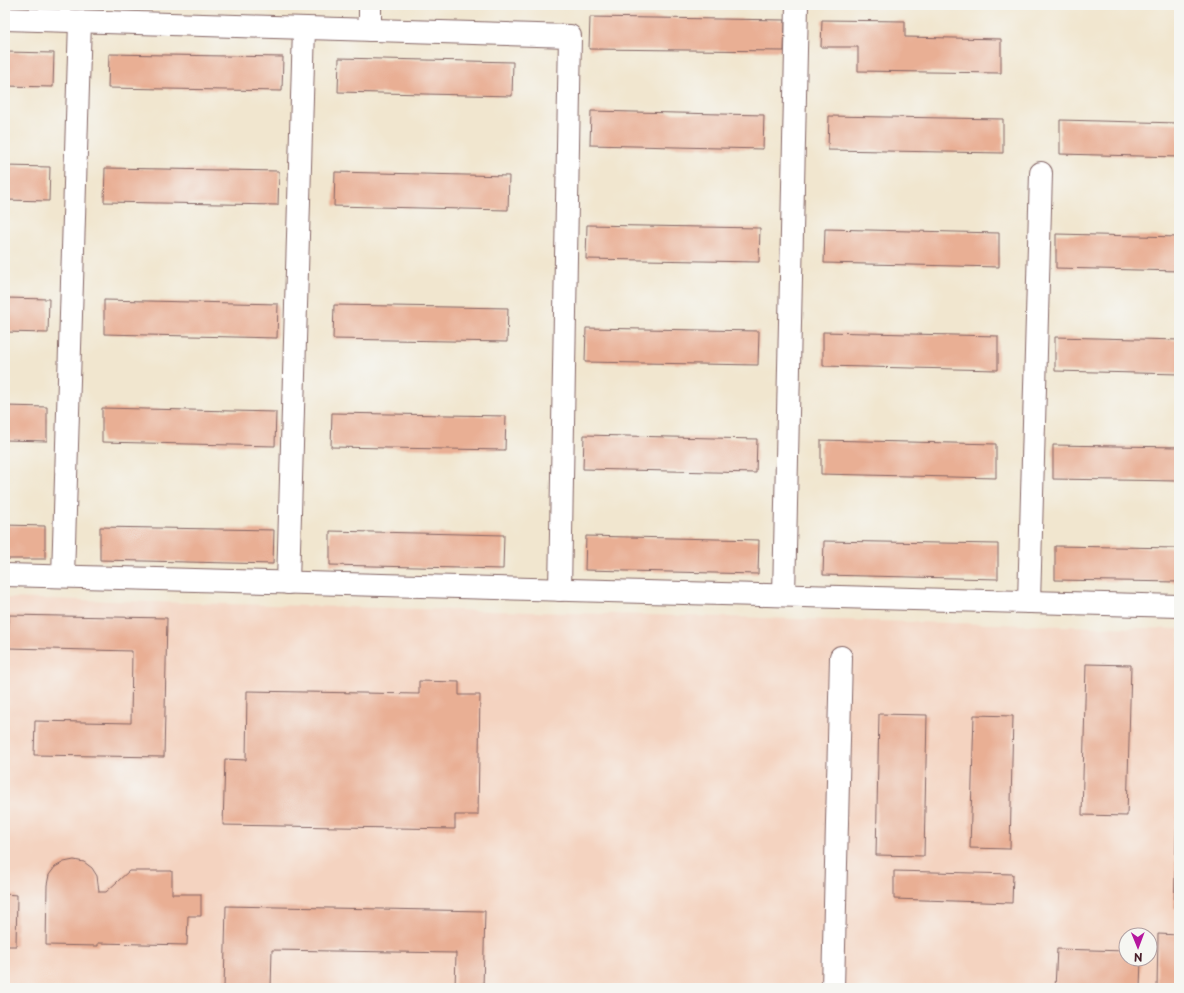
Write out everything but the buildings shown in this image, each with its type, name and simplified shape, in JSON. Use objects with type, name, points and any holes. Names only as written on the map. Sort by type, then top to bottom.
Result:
[{"type":"lane","points":[[370,5],[370,30]]},
{"type":"lane","points":[[784,596],[797,5]]},
{"type":"lane","points":[[5,19],[570,36],[560,590]]},
{"type":"lane","points":[[63,576],[80,21]]},
{"type":"lane","points":[[288,582],[304,28]]},
{"type":"lane","points":[[1029,602],[1041,173]]},
{"type":"lane","points":[[5,575],[1179,606]]},
{"type":"lane","points":[[833,988],[841,657]]},
{"type":"shaded area","points":[[5,598],[1179,629],[1179,988],[5,988]]}]
